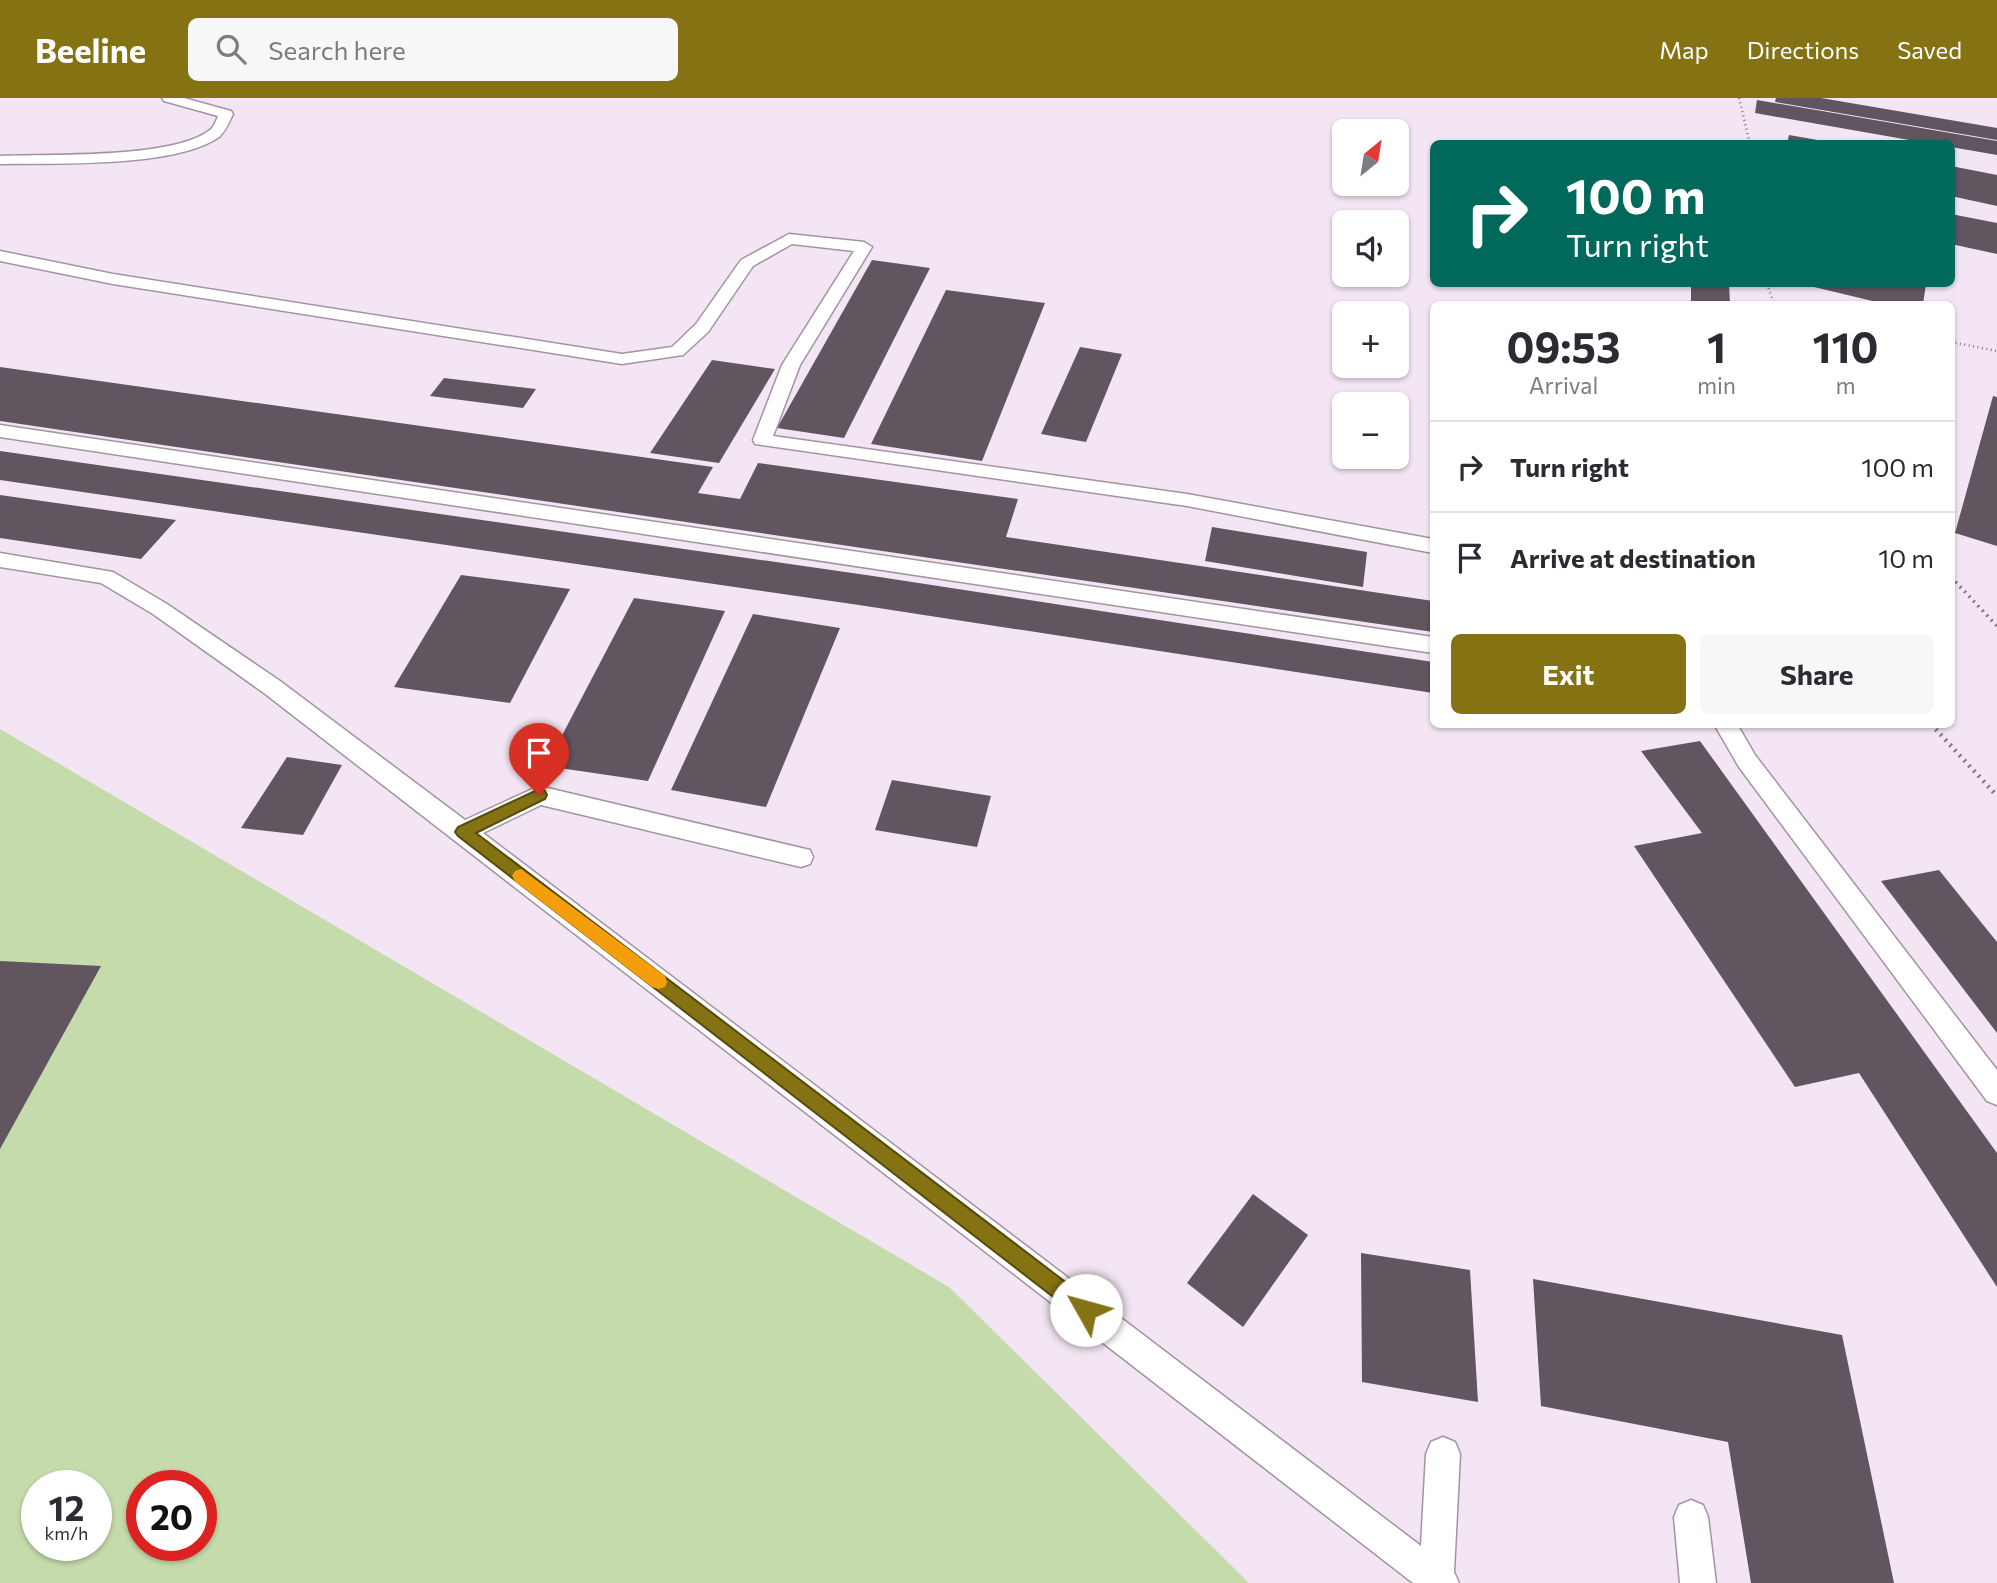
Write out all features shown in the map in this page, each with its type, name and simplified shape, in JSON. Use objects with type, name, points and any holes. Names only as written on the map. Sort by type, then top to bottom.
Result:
[{"type":"lane","points":[[0,160],[151,153],[190,146],[216,133],[226,114],[169,98]]},
{"type":"lane","points":[[0,256],[113,279],[622,359],[677,351],[702,328],[747,262],[789,239],[864,247],[791,365],[762,440],[1186,500],[1430,545]]},
{"type":"lane","points":[[0,432],[1430,645]]},
{"type":"lane","points":[[0,560],[106,577],[160,609],[272,687],[1439,1581]]},
{"type":"lane","points":[[1728,728],[1747,761],[1997,1092]]},
{"type":"lane","points":[[463,832],[539,795],[801,857]]},
{"type":"lane","points":[[1439,1581],[1443,1454]]},
{"type":"lane","points":[[1690,1517],[1698,1583]]},
{"type":"path","points":[[1739,98],[1749,140]]},
{"type":"path","points":[[1955,343],[1997,351]]},
{"type":"path","points":[[1955,581],[1997,626]]},
{"type":"path","points":[[1935,728],[1997,796]]},
{"type":"green space","points":[[0,729],[949,1287],[1249,1583],[0,1583]]},
{"type":"building","points":[[1776,98],[1821,98],[1997,128],[1997,140],[1775,102]]},
{"type":"building","points":[[1757,100],[1997,141],[1997,155],[1955,148],[1955,140],[1909,140],[1755,113]]},
{"type":"building","points":[[1789,135],[1818,140],[1788,140]]},
{"type":"building","points":[[1955,167],[1997,175],[1997,206],[1955,197]]},
{"type":"building","points":[[1955,215],[1997,223],[1997,254],[1955,245]]},
{"type":"building","points":[[872,260],[930,268],[844,438],[777,428]]},
{"type":"building","points":[[1691,287],[1729,287],[1730,301],[1691,301]]},
{"type":"building","points":[[1814,287],[1926,287],[1923,301],[1872,301]]},
{"type":"building","points":[[946,290],[1045,303],[982,461],[871,444]]},
{"type":"building","points":[[1080,347],[1122,354],[1086,442],[1041,434]]},
{"type":"building","points":[[712,360],[775,369],[719,463],[650,453]]},
{"type":"building","points":[[0,367],[713,467],[698,493],[740,499],[758,463],[1018,499],[1006,537],[1430,601],[1430,632],[0,421]]},
{"type":"building","points":[[444,378],[536,389],[523,408],[430,396]]},
{"type":"building","points":[[1993,396],[1997,397],[1997,546],[1955,533]]},
{"type":"building","points":[[0,451],[873,576],[1430,662],[1430,693],[859,605],[0,480]]},
{"type":"building","points":[[0,495],[176,520],[141,559],[0,538]]},
{"type":"building","points":[[1212,527],[1367,552],[1363,587],[1205,561]]},
{"type":"building","points":[[461,575],[570,589],[510,703],[394,687]]},
{"type":"building","points":[[634,598],[725,611],[648,781],[546,766]]},
{"type":"building","points":[[753,614],[840,628],[766,807],[671,790]]},
{"type":"building","points":[[1700,741],[1997,1153],[1997,1287],[1859,1073],[1795,1087],[1634,846],[1702,833],[1641,751]]},
{"type":"building","points":[[287,757],[342,765],[303,835],[241,828]]},
{"type":"building","points":[[892,780],[991,796],[977,847],[875,830]]},
{"type":"building","points":[[1939,870],[1997,942],[1997,1033],[1881,881]]},
{"type":"building","points":[[0,961],[101,966],[0,1149]]},
{"type":"building","points":[[1253,1194],[1308,1235],[1243,1327],[1187,1283]]},
{"type":"building","points":[[1361,1253],[1470,1270],[1478,1402],[1362,1382]]},
{"type":"building","points":[[1533,1279],[1842,1335],[1894,1583],[1751,1583],[1728,1442],[1541,1406]]},
{"type":"slow traffic","points":[[521,876],[659,982]]},
{"type":"route","points":[[539,795],[463,832],[1086,1310]]}]
